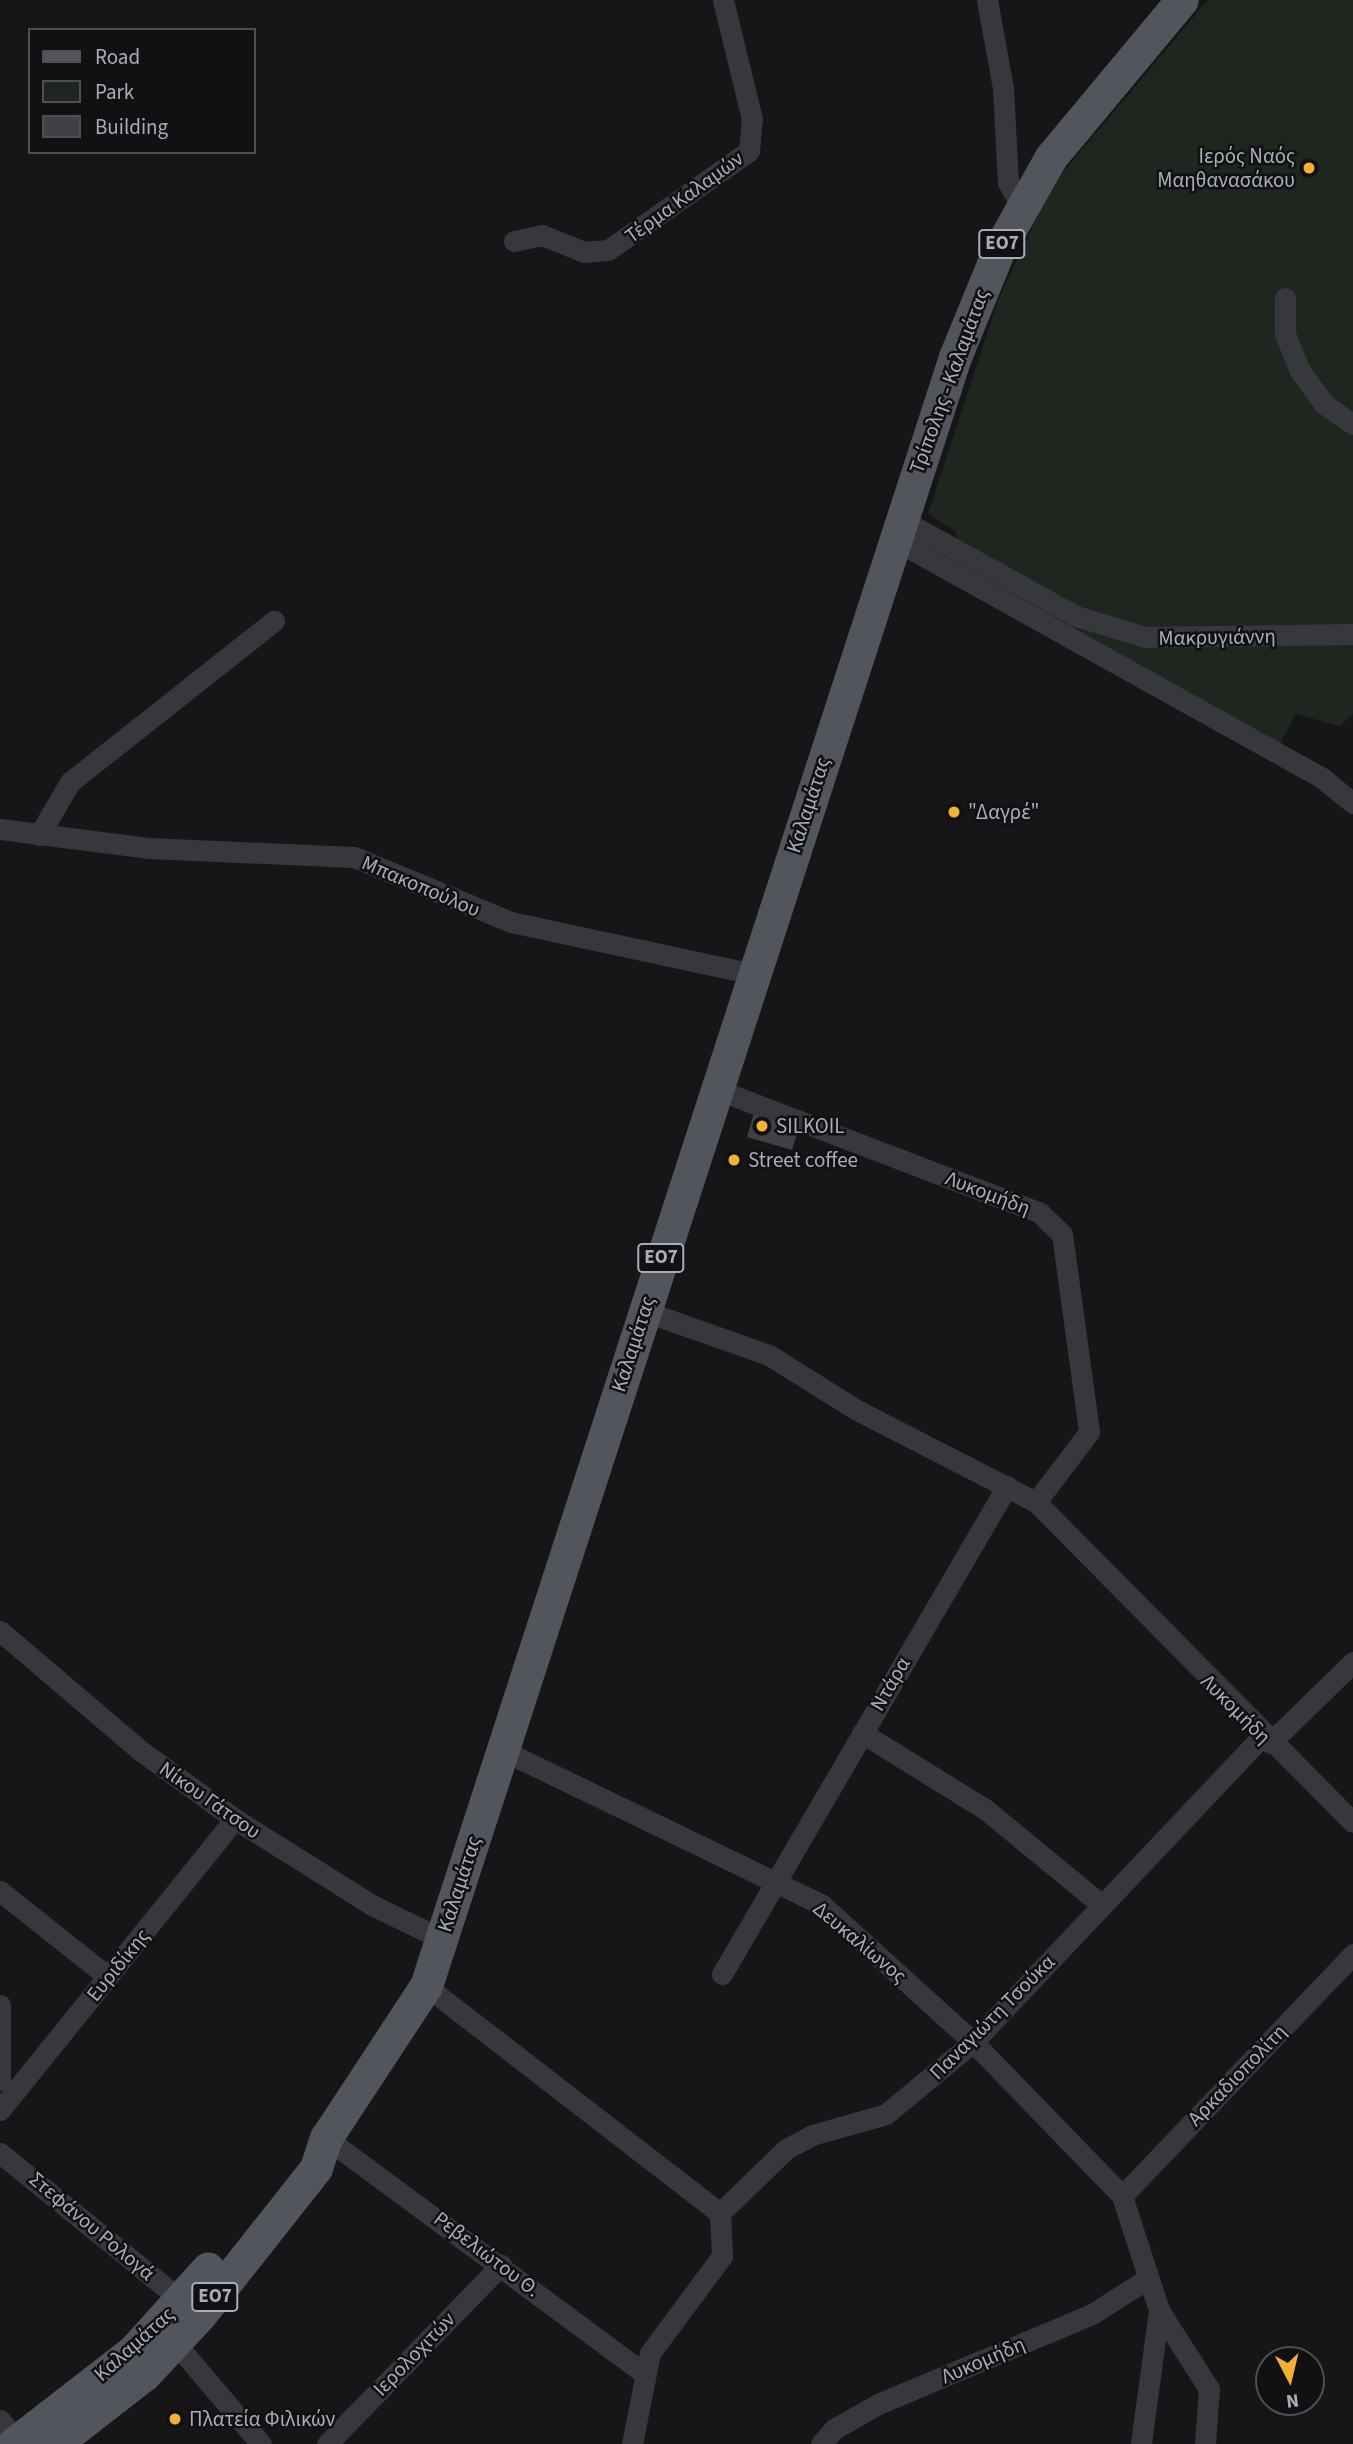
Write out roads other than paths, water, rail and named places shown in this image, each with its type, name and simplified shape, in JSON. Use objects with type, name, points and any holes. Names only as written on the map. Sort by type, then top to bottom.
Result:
[{"type":"main road","name":"Τρίπολης - Καλαμάτας","points":[[897,529],[955,357],[1021,208],[1100,93],[1182,0]]},
{"type":"main road","name":"Καλαμάτας","points":[[70,2439],[176,2344],[316,2168],[326,2138],[426,1986],[897,529]]},
{"type":"main road","name":"Καλαμάτας","points":[[12,2437],[134,2350],[182,2301],[298,2154],[326,2138]]},
{"type":"street","name":"Τέρμα Καλαμών","points":[[514,241],[542,235],[584,252],[608,250],[748,151],[752,119],[723,0]]},
{"type":"street","points":[[987,0],[1003,88],[1008,182],[1021,208]]},
{"type":"street","points":[[1285,298],[1286,334],[1300,371],[1324,404],[1353,424]]},
{"type":"street","points":[[897,529],[1322,778],[1353,803]]},
{"type":"street","name":"Μακρυγιάννη","points":[[897,529],[1076,616],[1145,638],[1353,634]]},
{"type":"street","points":[[39,835],[70,782],[274,621]]},
{"type":"street","name":"Μπακοπούλου","points":[[0,829],[184,850],[354,857],[511,922],[753,974]]},
{"type":"street","name":"Λυκομήδη","points":[[716,1089],[1041,1213],[1062,1234],[1089,1432],[1036,1503]]},
{"type":"street","name":"Λυκομήδη","points":[[644,1311],[769,1355],[855,1409],[1036,1503],[1266,1739],[1353,1822]]},
{"type":"street","name":"Ντάρα","points":[[722,1974],[1007,1486]]},
{"type":"street","name":"Νίκου Γάτσου","points":[[0,1631],[141,1751],[235,1819],[340,1887],[442,1939]]},
{"type":"street","name":"Παναγιώτη Τσούκα","points":[[720,2213],[786,2149],[812,2134],[886,2114],[973,2042],[1102,1905],[1266,1739],[1353,1662]]},
{"type":"street","points":[[862,1733],[985,1809],[1102,1905]]},
{"type":"street","name":"Δευκαλίωνος","points":[[502,1751],[822,1905],[973,2042],[1122,2196]]},
{"type":"street","name":"Ευριδίκης","points":[[1,2107],[235,1819]]},
{"type":"street","points":[[0,1891],[108,1977]]},
{"type":"street","name":"Αρκαδιοπολίτη","points":[[1122,2196],[1353,1954]]},
{"type":"street","points":[[426,1986],[720,2213],[722,2256],[650,2353],[632,2444]]},
{"type":"street","points":[[0,2005],[0,2080]]},
{"type":"street","name":"Ρεβελιώτου Θ.","points":[[326,2138],[645,2374]]},
{"type":"street","name":"Στεφάνου Ρολογά","points":[[0,2153],[182,2301]]},
{"type":"street","points":[[1122,2196],[1159,2310],[1209,2389],[1205,2444]]},
{"type":"street","name":"Ιερολοχιτών","points":[[327,2444],[501,2265]]},
{"type":"street","name":"Λυκομήδη","points":[[821,2444],[834,2428],[878,2404],[1092,2314],[1147,2279]]},
{"type":"street","points":[[1140,2444],[1159,2310]]},
{"type":"street","points":[[176,2344],[261,2444]]},
{"type":"place","name":"Ιερός Ναός Μαηθανασάκου","points":[[1309,168]]},
{"type":"place","name":"\"Δαγρέ\"","points":[[954,812]]},
{"type":"place","name":"SILKOIL","points":[[762,1126]]},
{"type":"place","name":"Street coffee","points":[[734,1160]]},
{"type":"place","name":"Πλατεία Φιλικών","points":[[175,2419]]}]
